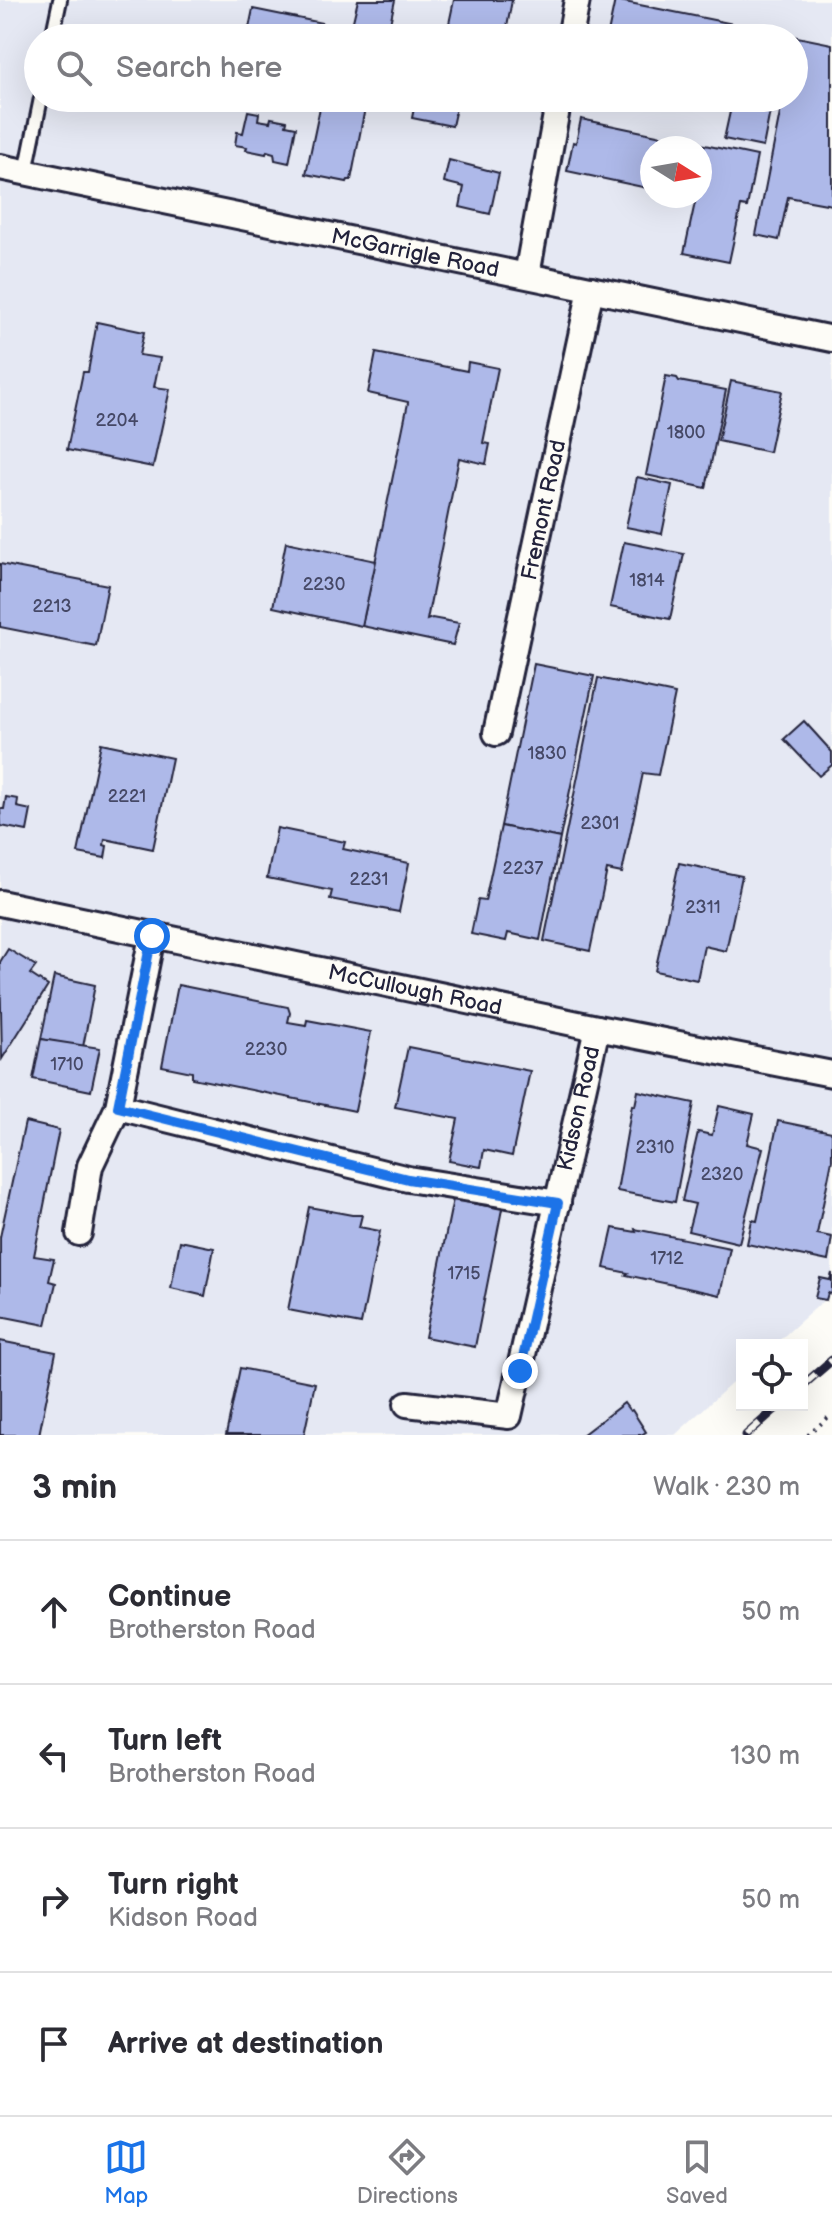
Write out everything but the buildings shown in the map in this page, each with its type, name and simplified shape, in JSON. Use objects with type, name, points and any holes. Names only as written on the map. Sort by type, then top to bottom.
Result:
[{"type":"street","points":[[573,24],[577,0]]},
{"type":"street","points":[[527,275],[556,112]]},
{"type":"street","name":"McGarrigle Road","points":[[0,167],[832,339]]},
{"type":"street","name":"Fremont Road","points":[[496,733],[591,289]]},
{"type":"street","name":"McCullough Road","points":[[0,903],[832,1074]]},
{"type":"street","points":[[79,1233],[90,1166],[118,1107],[152,936]]},
{"type":"street","name":"Kidson Road","points":[[407,1404],[509,1416],[597,1028]]},
{"type":"street","points":[[118,1107],[408,1179],[558,1203]]},
{"type":"lane","points":[[55,24],[60,0]]},
{"type":"lane","points":[[26,172],[38,112]]},
{"type":"path","points":[[808,1435],[832,1414]]},
{"type":"shaded area","points":[[0,0],[832,0],[832,1293],[781,1339],[736,1339],[736,1379],[675,1435],[0,1435]]},
{"type":"railway","points":[[808,1381],[832,1360]]},
{"type":"railway","points":[[746,1435],[773,1411]]},
{"type":"route","points":[[152,936],[118,1107],[408,1179],[558,1203],[520,1371]]}]
